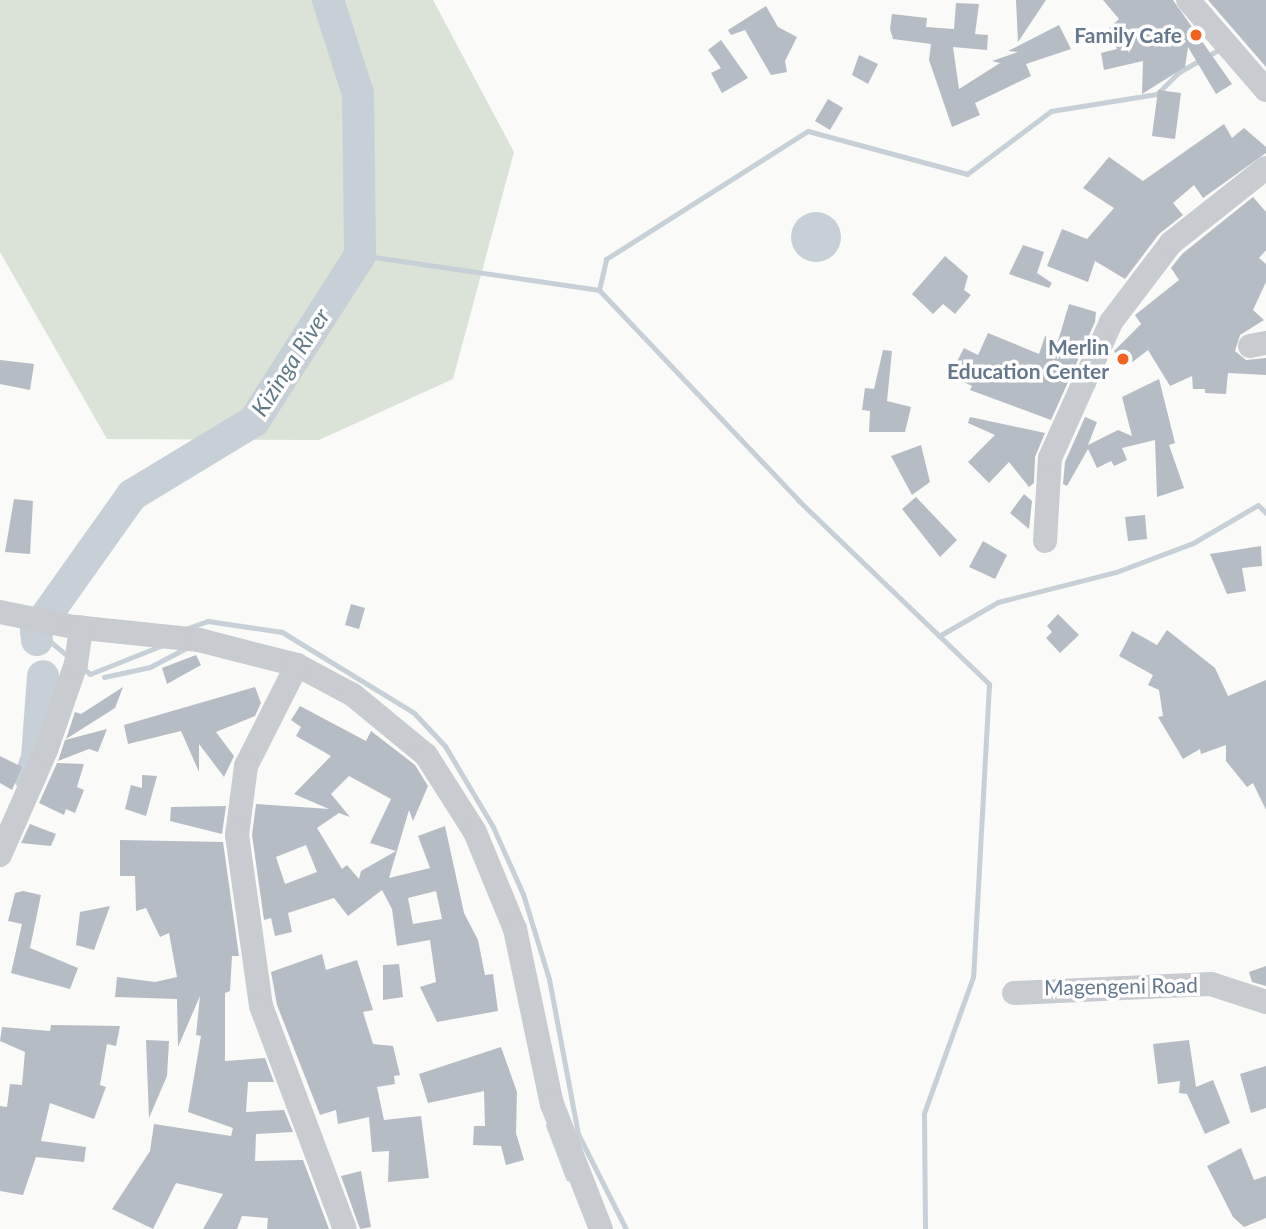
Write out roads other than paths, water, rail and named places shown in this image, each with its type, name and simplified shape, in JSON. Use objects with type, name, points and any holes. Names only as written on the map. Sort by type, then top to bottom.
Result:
[{"type":"street","points":[[1188,0],[1266,90]]},
{"type":"street","points":[[1045,541],[1050,458],[1111,322],[1171,243],[1266,168]]},
{"type":"street","points":[[0,612],[78,627],[199,640],[297,665],[394,724],[426,755],[475,832],[515,929],[552,1104],[601,1229]]},
{"type":"street","points":[[0,855],[46,750],[76,664],[78,627]]},
{"type":"street","points":[[297,665],[246,766],[238,848],[261,1006],[345,1229]]},
{"type":"street","name":"Magengeni Road","points":[[1014,993],[1211,984],[1266,1002]]},
{"type":"waterway","name":"Kizinga River","points":[[37,640],[36,630],[132,495],[254,421],[360,255],[358,94],[328,0]]},
{"type":"waterway","points":[[599,290],[606,259],[808,131],[967,174],[1051,111],[1157,94],[1179,72],[1220,49]]},
{"type":"waterway","points":[[360,255],[599,290],[799,501],[989,684],[973,977],[924,1113],[925,1229]]},
{"type":"waterway","points":[[939,636],[998,602],[1116,572],[1193,543],[1258,505],[1266,513]]},
{"type":"waterway","points":[[182,630],[208,621],[282,632],[414,713],[445,746],[493,827],[523,894],[549,979],[578,1134],[626,1229]]},
{"type":"waterway","points":[[35,629],[70,658]]},
{"type":"waterway","points":[[83,668],[90,674],[163,645]]},
{"type":"waterway","points":[[104,677],[150,667],[188,647]]},
{"type":"waterway","points":[[30,777],[37,758],[43,676]]},
{"type":"waterway","points":[[548,1125],[568,1178]]},
{"type":"place","name":"Family Cafe","points":[[1196,35]]},
{"type":"place","name":"Merlin Education Center","points":[[1123,359]]}]
